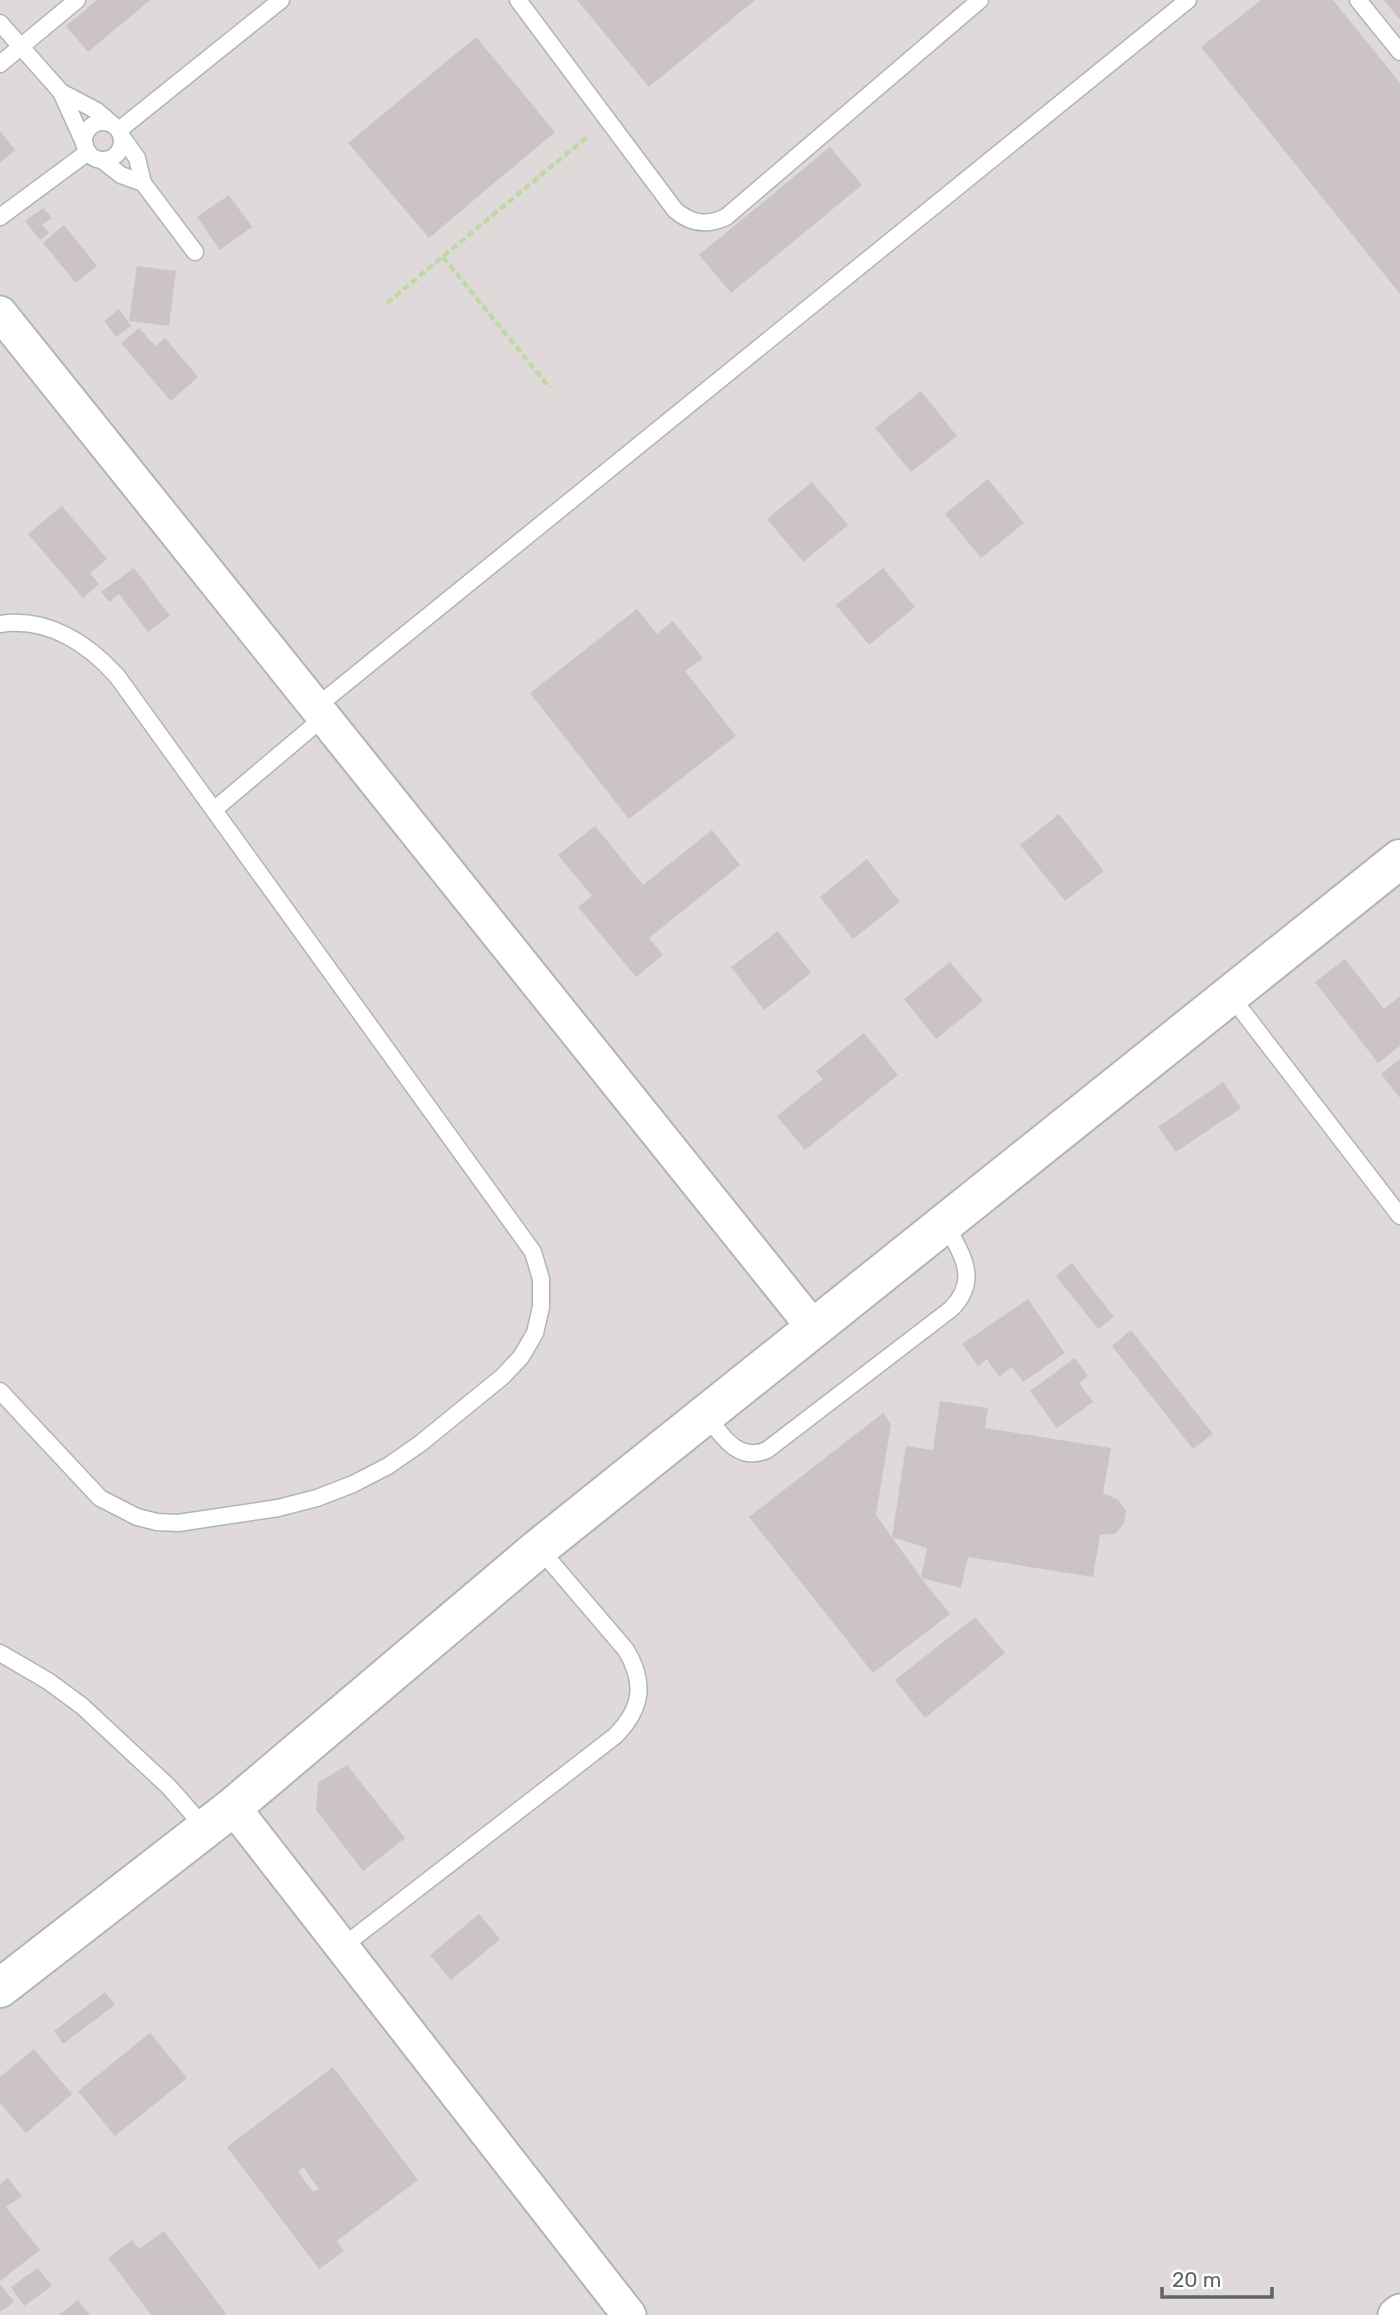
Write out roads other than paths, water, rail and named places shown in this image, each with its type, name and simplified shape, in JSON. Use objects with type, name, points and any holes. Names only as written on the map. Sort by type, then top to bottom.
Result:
[{"type":"main road","points":[[0,1988],[219,1818],[539,1548],[1400,859]]},
{"type":"street","points":[[0,313],[813,1327]]},
{"type":"street","points":[[219,1818],[342,1947],[629,2315]]},
{"type":"street","points":[[1395,2315],[1400,2311]]},
{"type":"lane","points":[[0,64],[77,0]]},
{"type":"lane","points":[[118,130],[281,0]]},
{"type":"lane","points":[[518,0],[675,210],[694,222],[716,222],[726,217],[980,0]]},
{"type":"lane","points":[[215,809],[320,712],[1188,0]]},
{"type":"lane","points":[[1358,0],[1400,52]]},
{"type":"lane","points":[[0,23],[61,92],[92,152],[121,175],[143,183]]},
{"type":"lane","points":[[61,92],[97,111],[118,130],[137,158],[143,183],[195,252]]},
{"type":"lane","points":[[105,121],[118,130],[122,145],[118,153],[111,158],[92,152],[85,136],[89,128],[105,121]]},
{"type":"lane","points":[[0,217],[92,152]]},
{"type":"lane","points":[[0,624],[34,625],[81,642],[117,676],[533,1252],[541,1279],[541,1307],[535,1333],[522,1357],[502,1377],[421,1443],[388,1466],[317,1498],[278,1508],[178,1523],[137,1517],[100,1498],[0,1391]]},
{"type":"lane","points":[[1230,995],[1400,1216]]},
{"type":"lane","points":[[705,1414],[736,1450],[747,1454],[767,1450],[951,1309],[960,1300],[967,1276],[965,1264],[944,1222]]},
{"type":"lane","points":[[342,1947],[615,1735],[635,1710],[639,1695],[635,1664],[539,1548]]},
{"type":"lane","points":[[0,1653],[48,1681],[82,1706],[169,1787],[219,1818]]}]
